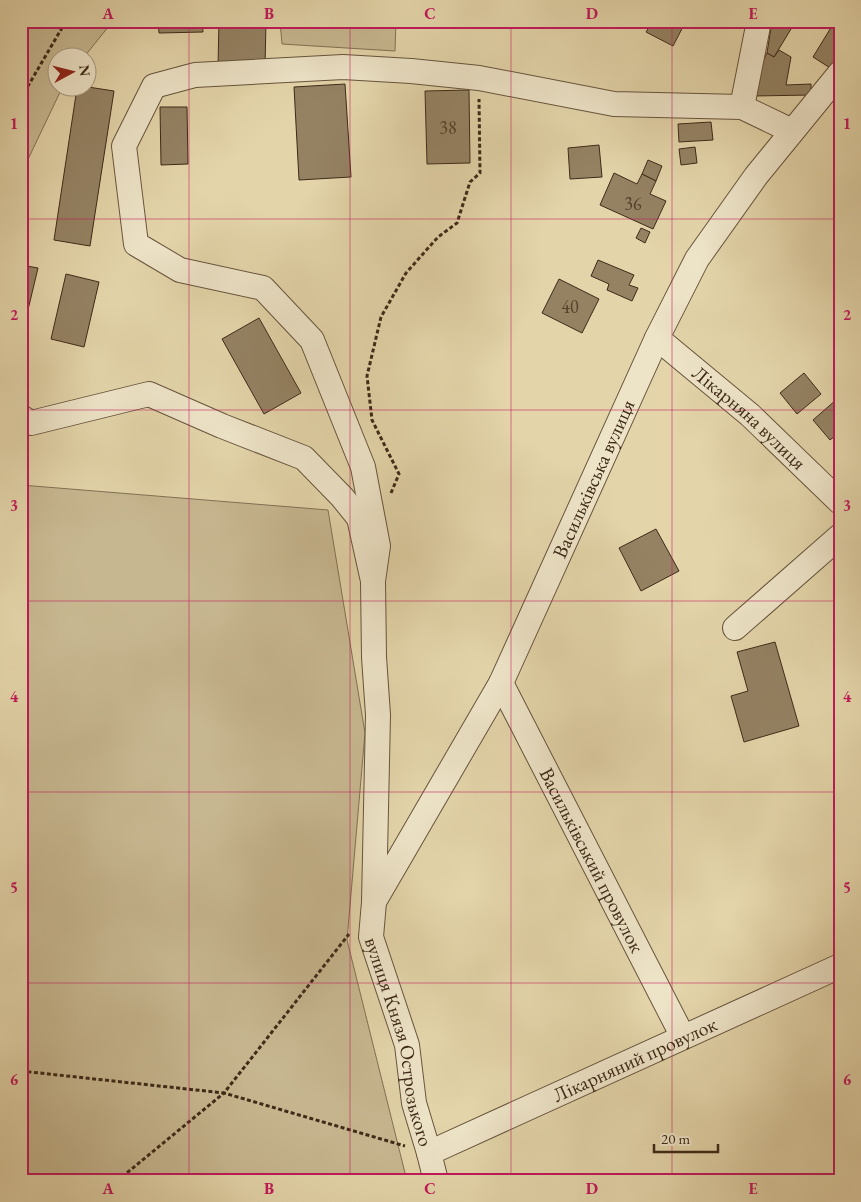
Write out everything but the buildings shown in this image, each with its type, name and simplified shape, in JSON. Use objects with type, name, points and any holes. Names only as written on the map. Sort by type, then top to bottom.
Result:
[{"type":"street","points":[[742,107],[759,21]]},
{"type":"street","points":[[373,581],[378,546],[363,467],[312,340],[263,288],[180,270],[136,244],[124,146],[154,86],[195,75],[342,67],[411,71],[479,78],[614,104],[742,107],[792,131]]},
{"type":"street","name":"Васильківська вулиця","points":[[374,902],[501,682],[658,338],[697,260],[756,176],[840,73]]},
{"type":"street","name":"Лікарняна вулиця","points":[[658,338],[750,415],[840,502]]},
{"type":"street","points":[[21,417],[30,423],[149,394],[222,426],[304,458],[342,497],[359,518],[373,581]]},
{"type":"street","points":[[735,628],[840,536]]},
{"type":"street","name":"вулиця Князя Острозького","points":[[373,581],[374,658],[378,714],[374,902],[371,937],[407,1045],[414,1103],[436,1181]]},
{"type":"street","name":"Васильківський провулок","points":[[501,682],[683,1037]]},
{"type":"street","name":"Лікарняний провулок","points":[[429,1153],[840,966]]},
{"type":"path","points":[[21,98],[66,21]]},
{"type":"path","points":[[373,520],[382,514],[399,474],[372,420],[367,376],[381,317],[406,273],[438,237],[457,223],[470,182],[480,173],[479,78]]},
{"type":"path","points":[[117,1181],[224,1093],[350,933]]},
{"type":"path","points":[[21,1071],[224,1093],[429,1153]]},
{"type":"shaded area","points":[[21,21],[113,21],[91,48],[48,48],[48,98],[57,98],[21,174]]},
{"type":"shaded area","points":[[280,21],[396,21],[395,51],[282,44]]},
{"type":"shaded area","points":[[21,485],[328,510],[365,733],[347,940],[407,1181],[21,1181]]}]
